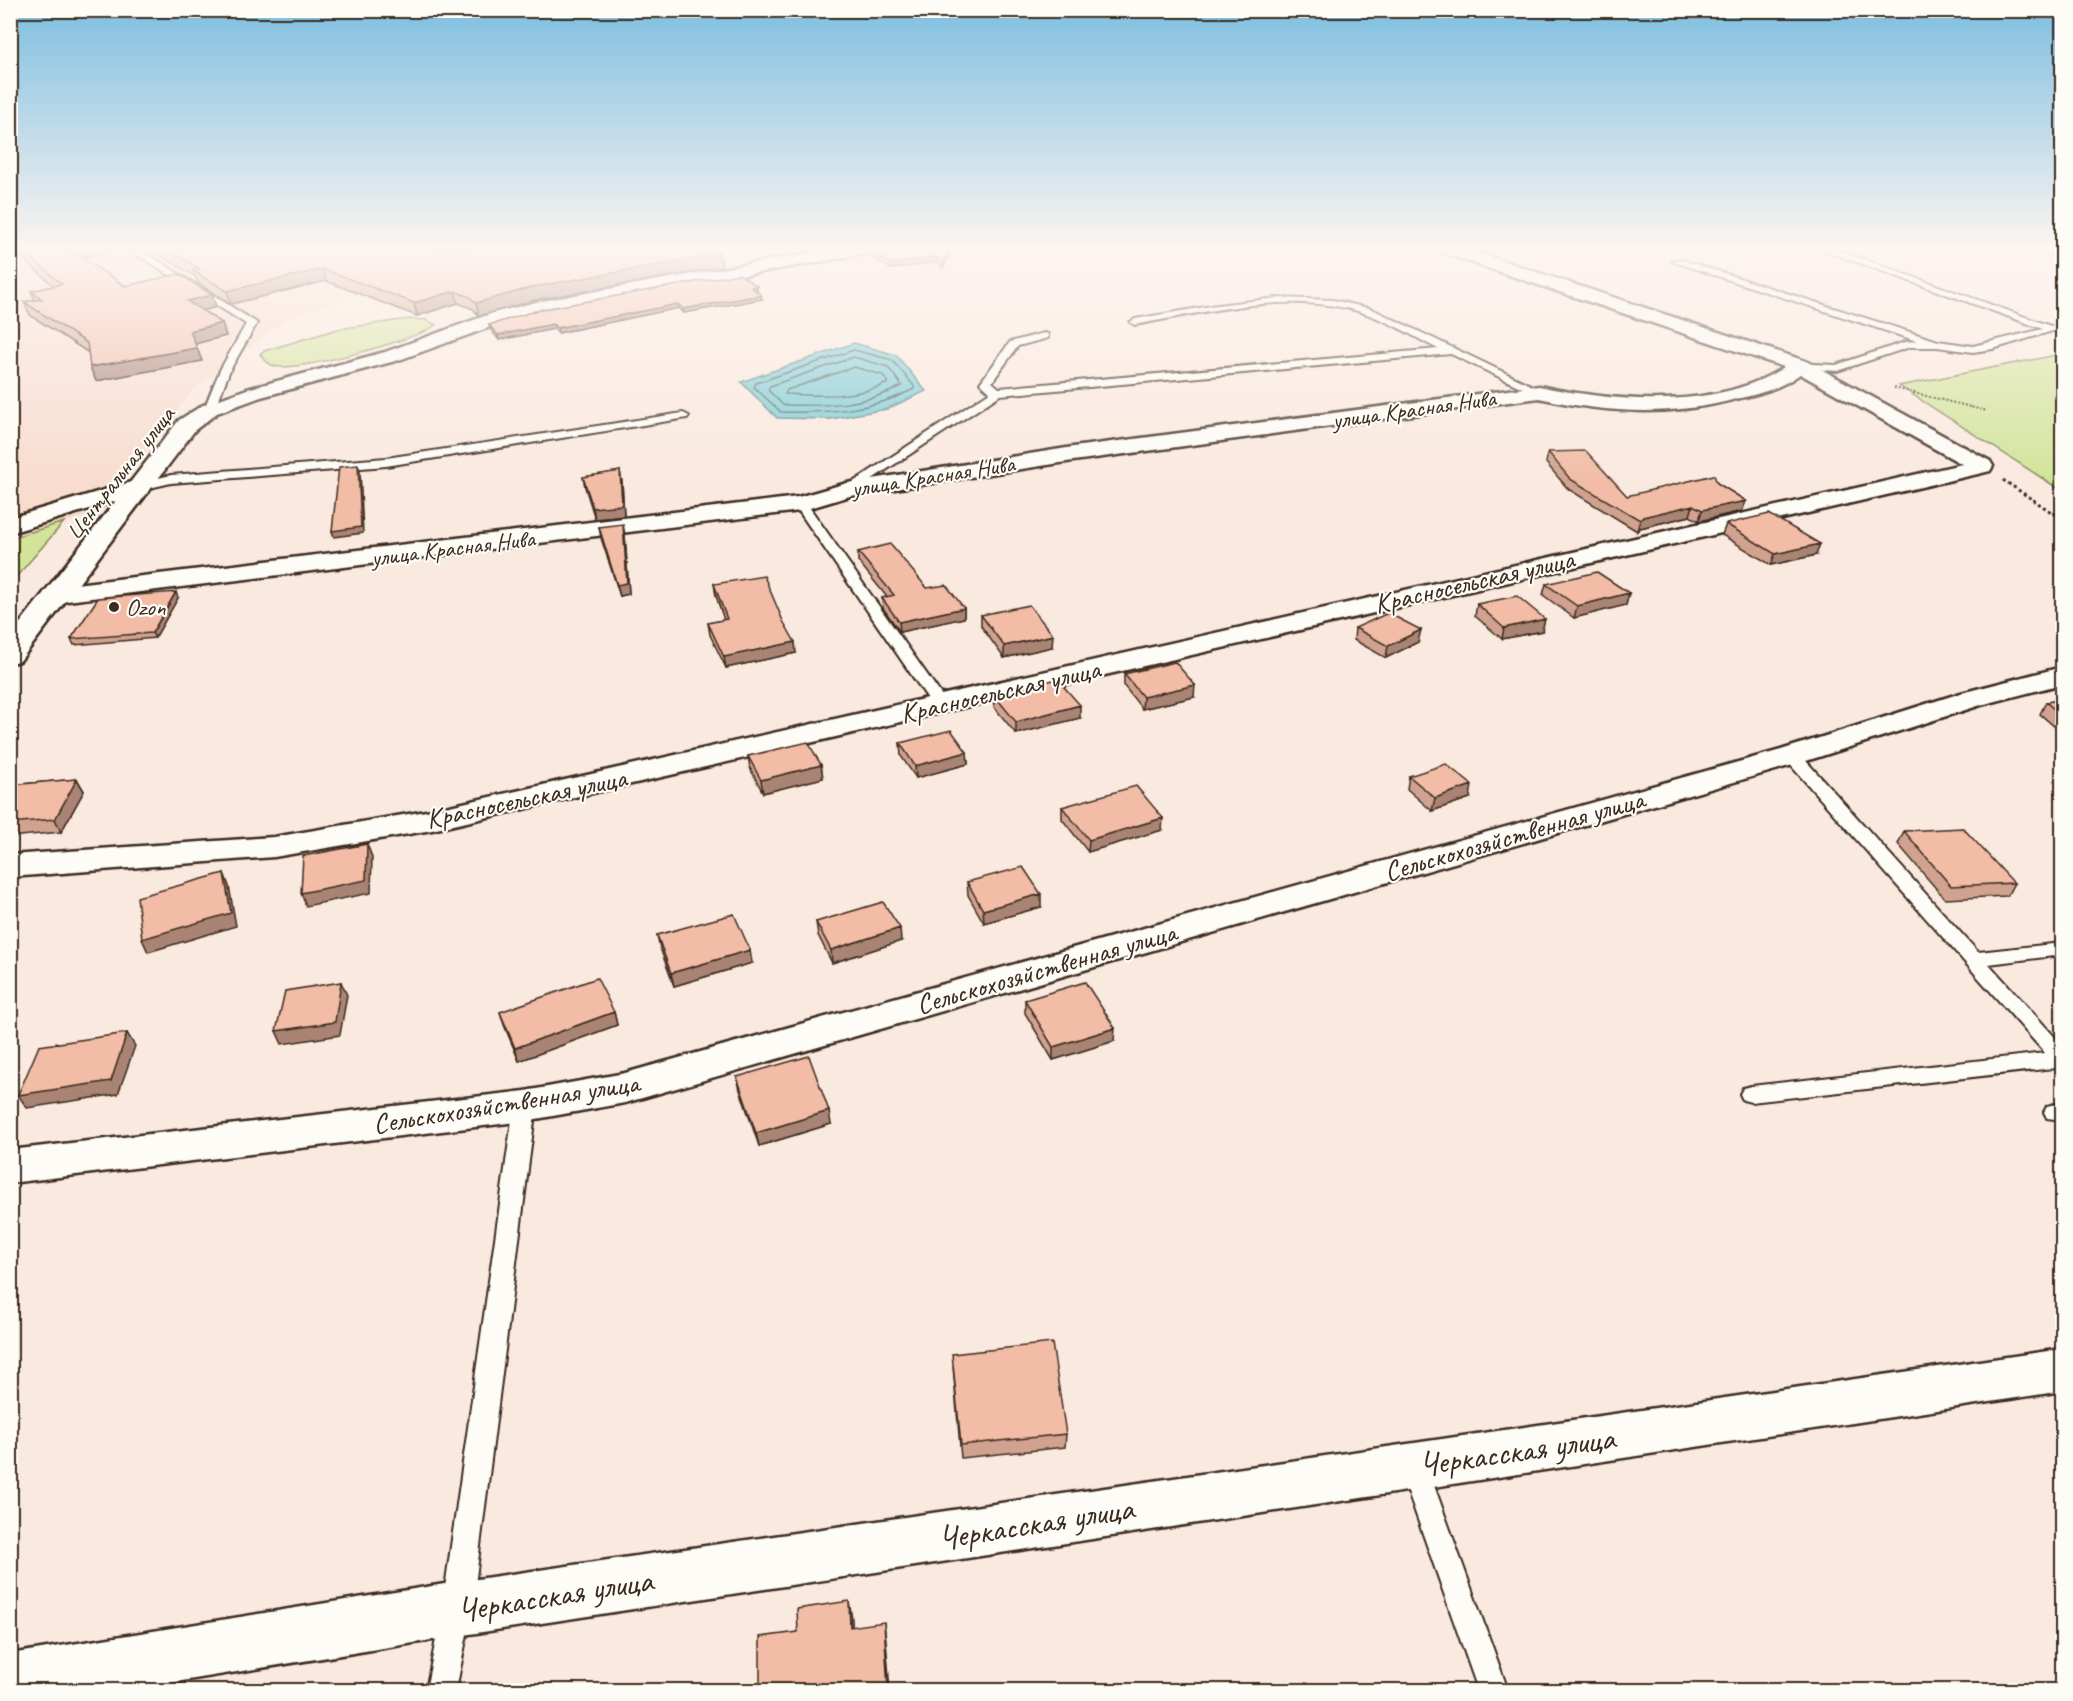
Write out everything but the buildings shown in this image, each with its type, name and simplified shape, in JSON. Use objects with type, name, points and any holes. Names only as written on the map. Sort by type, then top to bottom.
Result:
[{"type":"street","name":"Центральная улица","points":[[10,655],[188,425],[210,409],[254,393],[392,356],[471,327]]},
{"type":"street","points":[[1685,327],[1799,365],[1982,466]]},
{"type":"street","name":"улица Красная Нива","points":[[59,594],[800,504],[847,490],[1085,452],[1539,392],[1577,401],[1622,407],[1672,407],[1726,396],[1780,380],[1799,365]]},
{"type":"street","name":"Красносельская улица","points":[[10,866],[274,847],[432,820],[1982,466]]},
{"type":"street","points":[[10,526],[141,486]]},
{"type":"street","name":"Сельскохозяйственная улица","points":[[10,1167],[525,1106],[637,1085],[1792,756],[1971,699],[2062,675]]},
{"type":"street","name":"Черкасская улица","points":[[10,1682],[457,1609],[2062,1370]]},
{"type":"lane","points":[[210,409],[225,370],[249,327]]},
{"type":"lane","points":[[1401,327],[1539,392]]},
{"type":"lane","points":[[1885,327],[1937,344]]},
{"type":"lane","points":[[1799,365],[1837,368],[1909,344],[1937,344],[1973,349],[1993,346],[2058,328]]},
{"type":"lane","points":[[997,392],[986,383],[1014,344],[1044,336]]},
{"type":"lane","points":[[847,490],[997,392],[1452,351]]},
{"type":"lane","points":[[141,486],[171,479],[386,462],[683,416]]},
{"type":"lane","points":[[800,504],[941,705]]},
{"type":"lane","points":[[1792,756],[2062,1058]]},
{"type":"lane","points":[[1975,959],[2062,949]]},
{"type":"lane","points":[[1751,1094],[2062,1058]]},
{"type":"lane","points":[[441,1690],[457,1609],[525,1106]]},
{"type":"lane","points":[[1413,1466],[1493,1690]]},
{"type":"path","points":[[1837,368],[1884,385],[1988,411]]},
{"type":"path","points":[[1982,466],[2062,519]]},
{"type":"shaded area","points":[[11,327],[276,327],[193,390],[98,513],[11,538]]},
{"type":"green space","points":[[432,327],[383,346],[306,365],[274,366],[266,362],[260,354],[338,329]]},
{"type":"green space","points":[[2062,354],[2062,491],[1899,386]]},
{"type":"green space","points":[[64,522],[11,583],[11,538]]},
{"type":"water","points":[[854,343],[896,355],[926,391],[887,409],[830,419],[777,418],[741,382]]},
{"type":"place","name":"Ozon","points":[[114,607]]}]
